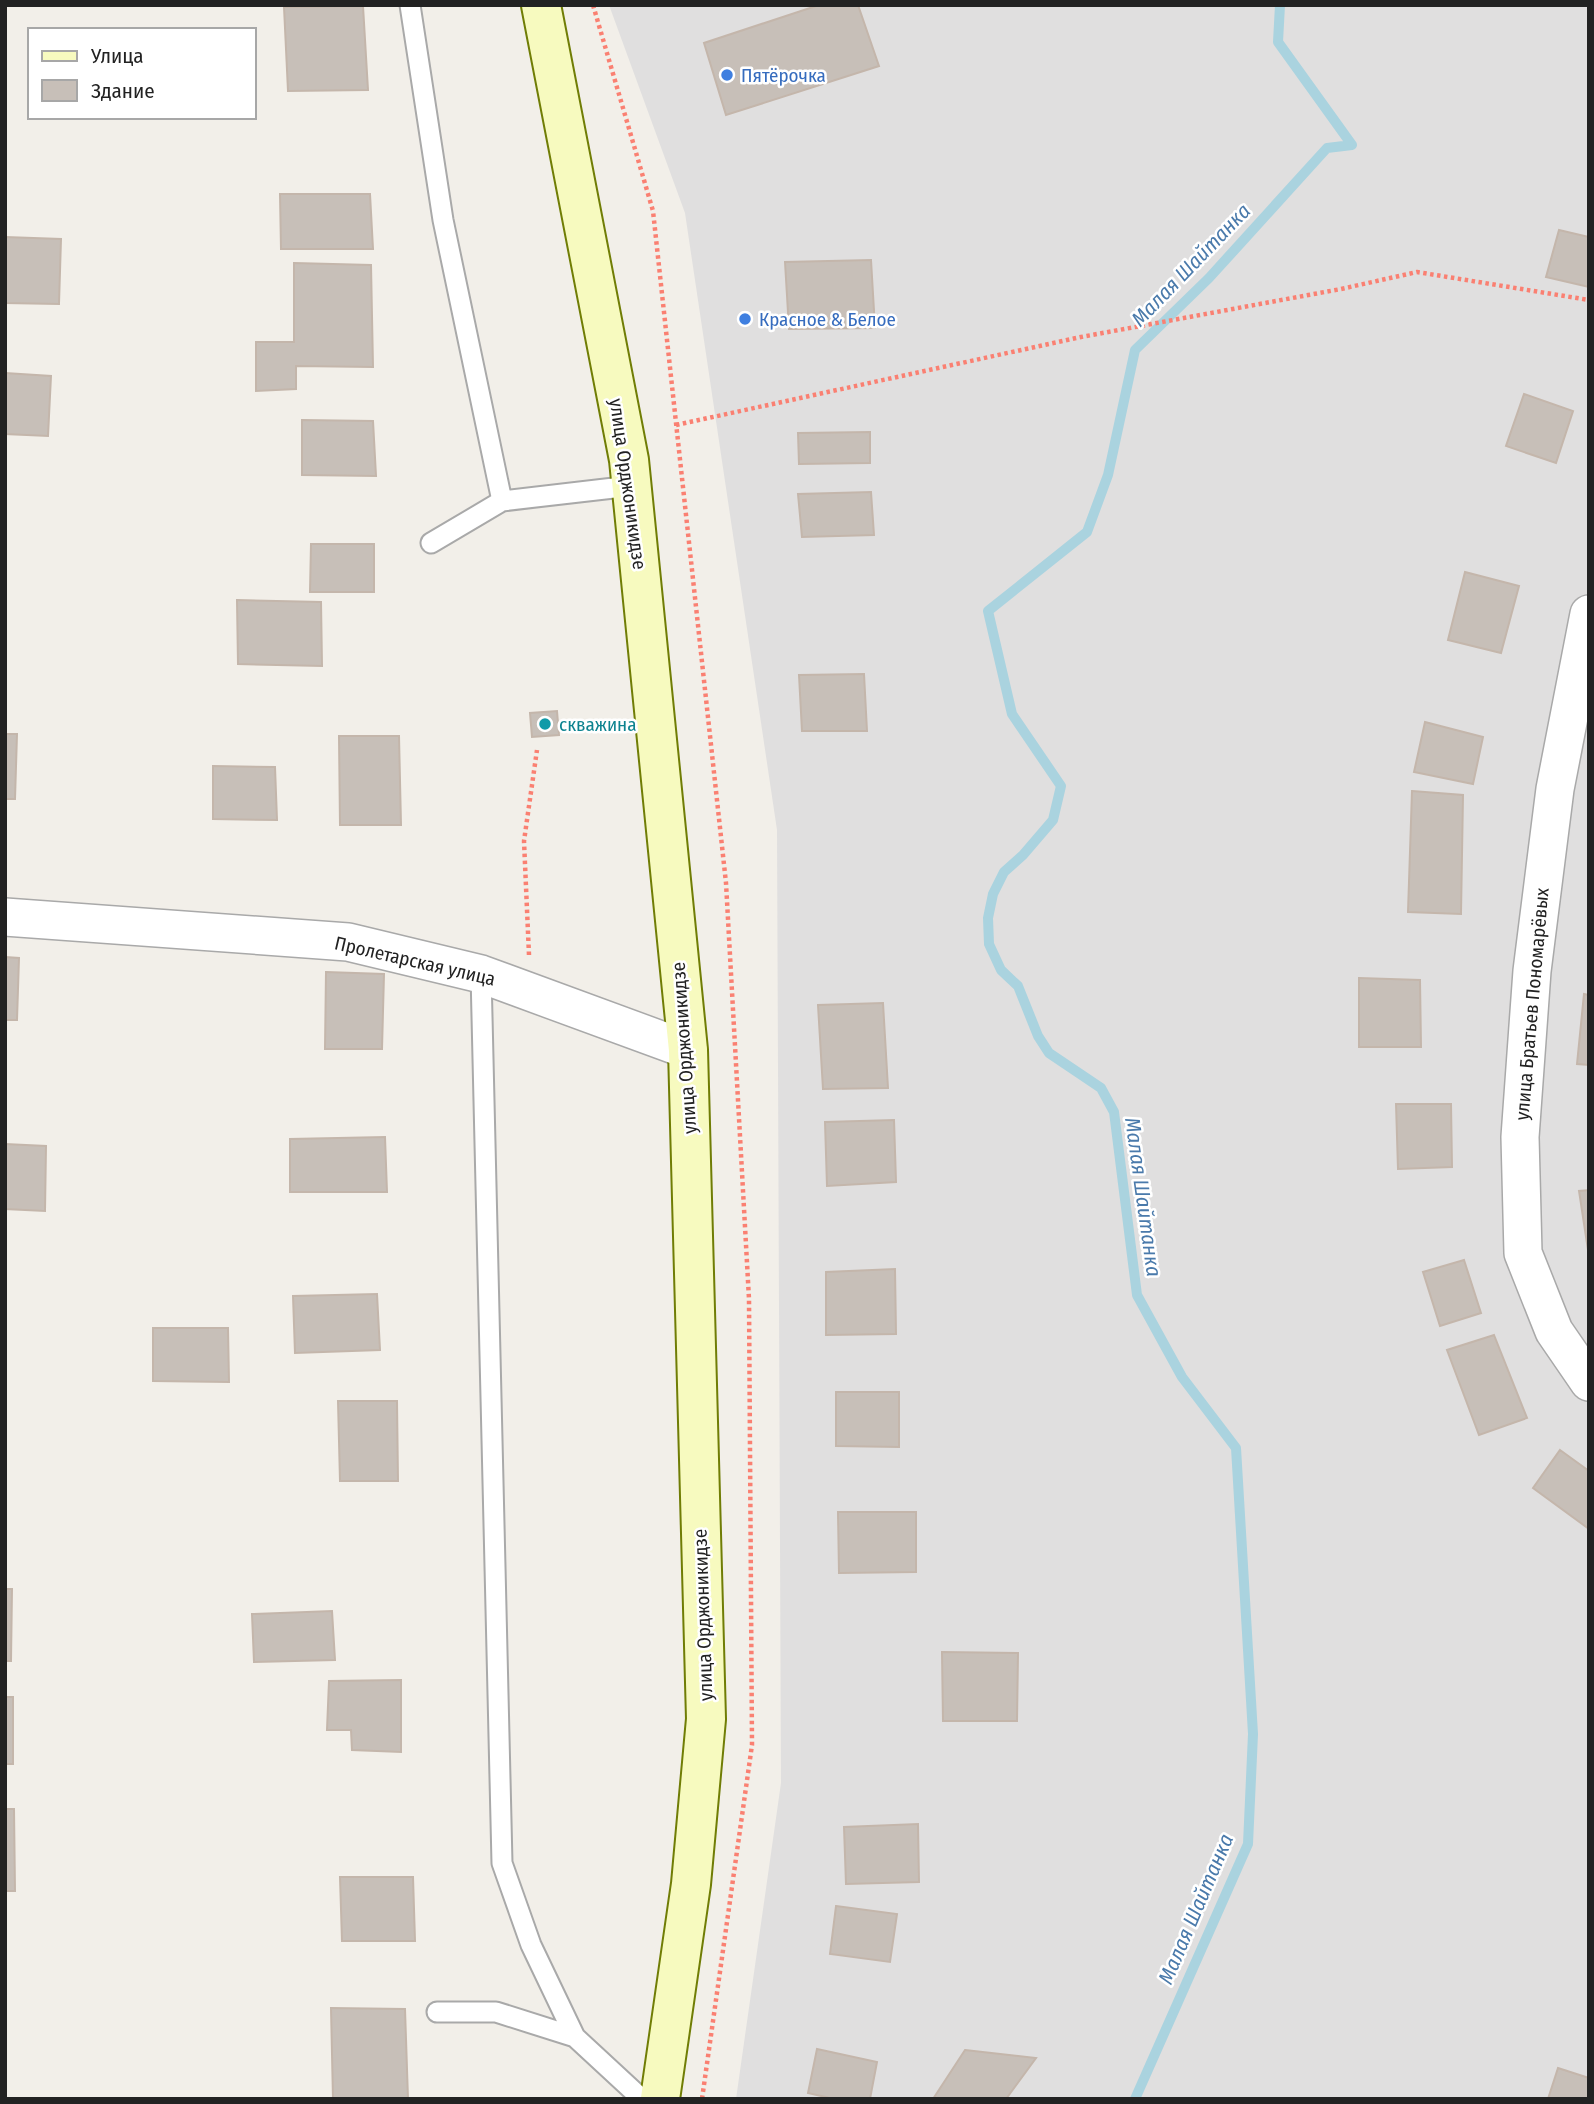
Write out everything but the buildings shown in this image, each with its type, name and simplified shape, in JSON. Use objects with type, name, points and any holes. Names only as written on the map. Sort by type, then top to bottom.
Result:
[{"type":"main road","name":"улица Орджоникидзе","points":[[541,5],[631,486],[688,1050],[706,1719],[691,1884],[660,2099]]},
{"type":"street","name":"улица Братьев Пономарёвых","points":[[1589,614],[1555,789],[1532,971],[1520,1137],[1523,1253],[1554,1331],[1589,1382]]},
{"type":"street","name":"Пролетарская улица","points":[[5,917],[348,942],[481,974],[532,990],[688,1050]]},
{"type":"lane","points":[[410,5],[443,220],[502,501]]},
{"type":"lane","points":[[431,543],[502,501],[631,486]]},
{"type":"lane","points":[[481,974],[502,1863],[531,1945],[575,2037],[642,2099]]},
{"type":"lane","points":[[437,2012],[496,2012],[575,2037]]},
{"type":"path","points":[[676,425],[1081,337],[1341,289],[1417,272],[1589,300]]},
{"type":"path","points":[[532,990],[524,841],[537,750]]},
{"type":"shaded area","points":[[609,5],[1589,5],[1589,2099],[736,2099],[781,1783],[777,830],[685,213]]},
{"type":"waterway","name":"Малая Шайтанка","points":[[1135,2099],[1248,1844],[1253,1734],[1236,1448],[1182,1377],[1137,1295],[1114,1112],[1101,1088],[1049,1053],[1038,1036],[1018,986],[1001,970],[989,944],[988,918],[993,894],[1004,872],[1023,855],[1053,820],[1061,786],[1012,714],[988,611],[1087,532],[1108,475],[1135,350],[1209,278],[1327,148],[1352,145],[1278,42],[1280,5]]},
{"type":"place","name":"Пятёрочка","points":[[727,75]]},
{"type":"place","name":"Красное & Белое","points":[[745,319]]},
{"type":"place","name":"скважина","points":[[545,724]]}]
